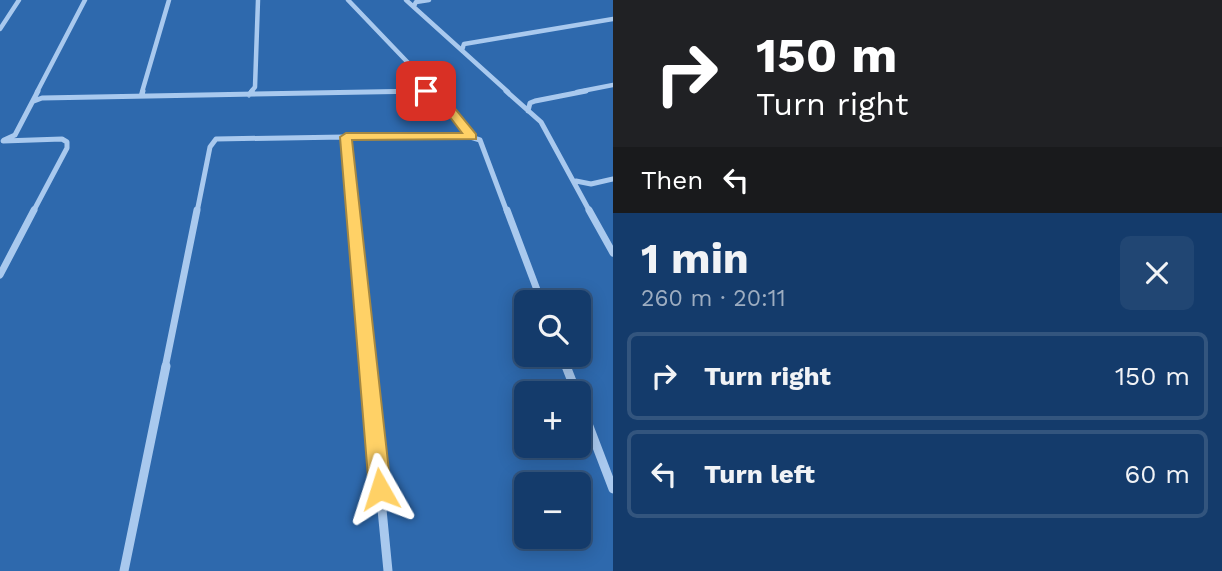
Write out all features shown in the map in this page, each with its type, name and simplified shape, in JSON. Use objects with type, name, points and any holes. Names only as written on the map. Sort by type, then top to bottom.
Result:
[{"type":"street","points":[[0,29],[19,0]]},
{"type":"street","points":[[1,142],[15,135],[85,0]]},
{"type":"street","points":[[141,96],[169,0]]},
{"type":"street","points":[[248,95],[255,88],[258,0]]},
{"type":"street","points":[[348,0],[482,145],[537,290]]},
{"type":"street","points":[[406,0],[548,131],[613,253]]},
{"type":"street","points":[[414,6],[416,2],[429,0]]},
{"type":"street","points":[[462,50],[464,44],[613,19]]},
{"type":"street","points":[[528,111],[530,103],[613,85]]},
{"type":"street","points":[[34,101],[42,98],[430,89]]},
{"type":"street","points":[[124,571],[212,142],[221,138],[471,136]]},
{"type":"street","points":[[346,137],[388,571]]},
{"type":"street","points":[[0,275],[67,142],[62,139],[1,142]]},
{"type":"street","points":[[575,180],[591,184],[613,179]]},
{"type":"street","points":[[591,431],[613,489]]},
{"type":"shaded area","points":[[0,0],[613,0],[613,571],[0,571]]},
{"type":"route","points":[[380,489],[346,137],[471,136],[440,97],[430,89],[426,91]]}]
